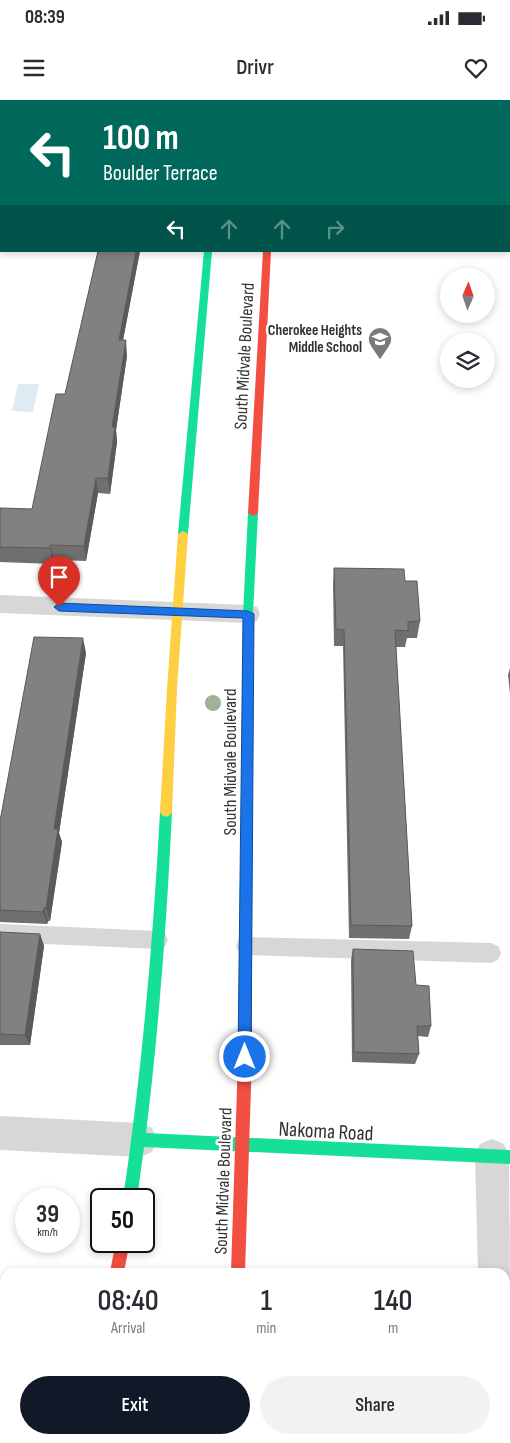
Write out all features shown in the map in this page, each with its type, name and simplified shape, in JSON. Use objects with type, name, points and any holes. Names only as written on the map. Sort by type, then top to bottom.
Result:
[{"type":"main road","points":[[132,1188],[140,1140],[150,1056],[177,611],[208,252]]},
{"type":"main road","name":"South Midvale Boulevard","points":[[238,1268],[246,946],[248,614],[267,252]]},
{"type":"main road","name":"Nakoma Road","points":[[140,1140],[501,1157]]},
{"type":"main road","points":[[118,1268],[121,1253]]},
{"type":"street","points":[[0,604],[248,614]]},
{"type":"street","points":[[0,1133],[140,1140]]},
{"type":"street","points":[[496,1268],[501,1157]]},
{"type":"lane","points":[[0,932],[158,940]]},
{"type":"lane","points":[[246,946],[491,953]]},
{"type":"shaded area","points":[[18,384],[39,384],[33,412],[12,411]]},
{"type":"building","points":[[98,252],[136,252],[119,340],[126,340],[112,427],[115,427],[108,478],[96,478],[84,546],[50,545],[50,548],[0,547],[0,508],[32,509],[56,394],[65,394]]},
{"type":"building","points":[[334,568],[404,569],[405,581],[417,581],[420,621],[408,622],[408,631],[395,630],[412,926],[351,925],[344,630],[336,629]]},
{"type":"building","points":[[34,637],[83,638],[54,829],[58,829],[46,908],[44,908],[43,912],[0,910],[0,821]]},
{"type":"building","points":[[0,932],[40,934],[25,1035],[0,1034]]},
{"type":"building","points":[[353,949],[413,951],[416,985],[429,986],[431,1026],[417,1026],[419,1054],[354,1052]]},
{"type":"traffic: fast","points":[[183,534],[208,252]]},
{"type":"traffic: fast","points":[[246,930],[248,614],[253,513]]},
{"type":"traffic: fast","points":[[132,1188],[153,1006],[166,812]]},
{"type":"traffic: fast","points":[[140,1140],[510,1157]]},
{"type":"traffic: slow","points":[[166,812],[172,689],[183,534]]},
{"type":"traffic: jam","points":[[253,513],[267,252]]},
{"type":"traffic: jam","points":[[238,1268],[245,1057],[246,930]]},
{"type":"traffic: jam","points":[[118,1268],[121,1253]]},
{"type":"place","name":"Cherokee Heights Middle School","points":[[380,360]]},
{"type":"route","points":[[59,607],[248,614],[245,1057]]}]
